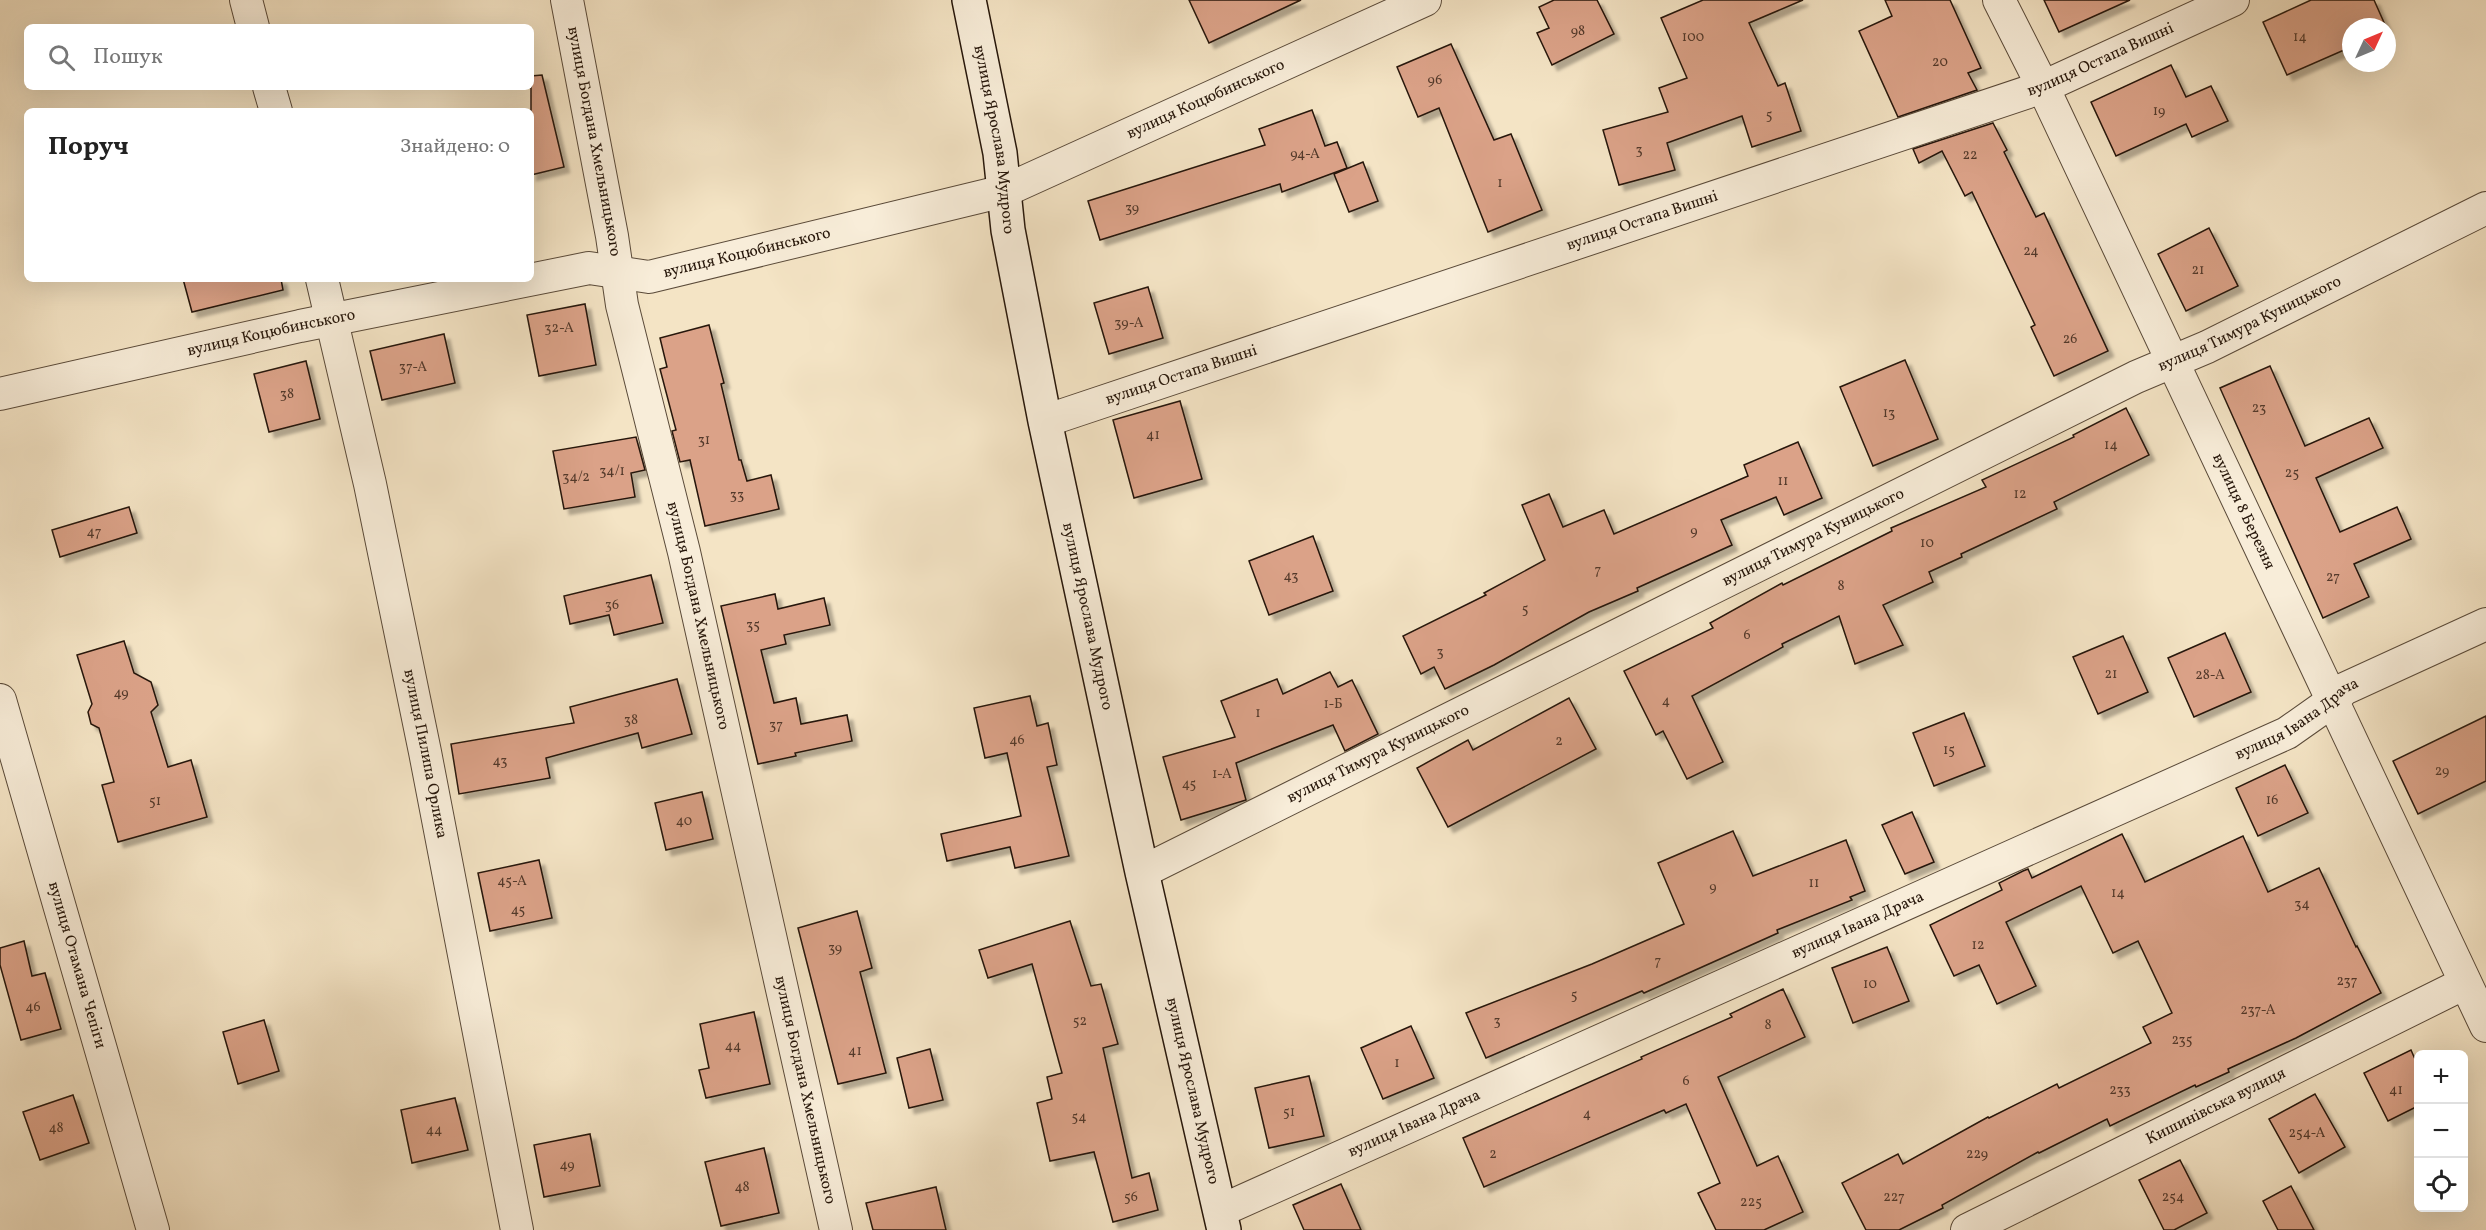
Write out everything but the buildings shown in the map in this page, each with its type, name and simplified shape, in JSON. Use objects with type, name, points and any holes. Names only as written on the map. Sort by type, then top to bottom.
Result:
[{"type":"street","points":[[246,0],[252,24]]},
{"type":"street","name":"вулиця Богдана Хмельницького","points":[[567,0],[622,305],[684,552],[836,1230]]},
{"type":"street","name":"вулиця Ярослава Мудрого","points":[[969,0],[1000,153],[1008,230],[1045,421],[1142,872],[1222,1220]]},
{"type":"street","name":"вулиця Коцюбинського","points":[[534,279],[589,268],[649,277],[1004,191],[1425,0]]},
{"type":"street","name":"вулиця 8 Березня","points":[[1999,0],[2043,87],[2331,702],[2486,1026]]},
{"type":"street","name":"вулиця Остапа Вишні","points":[[1045,421],[2043,87],[2233,0]]},
{"type":"street","points":[[271,90],[275,108]]},
{"type":"street","name":"вулиця Тимура Куницького","points":[[1142,872],[2136,377],[2207,347],[2486,208]]},
{"type":"street","name":"вулиця Пилипа Орлика","points":[[323,282],[370,484],[517,1230]]},
{"type":"street","name":"вулиця Коцюбинського","points":[[0,394],[521,282]]},
{"type":"street","name":"вулиця Івана Драча","points":[[1222,1220],[2287,733],[2331,702],[2344,689],[2486,624]]},
{"type":"street","name":"вулиця Отамана Чепіги","points":[[0,700],[153,1230]]},
{"type":"street","name":"Кишинівська вулиця","points":[[1980,1227],[2465,983]]}]
